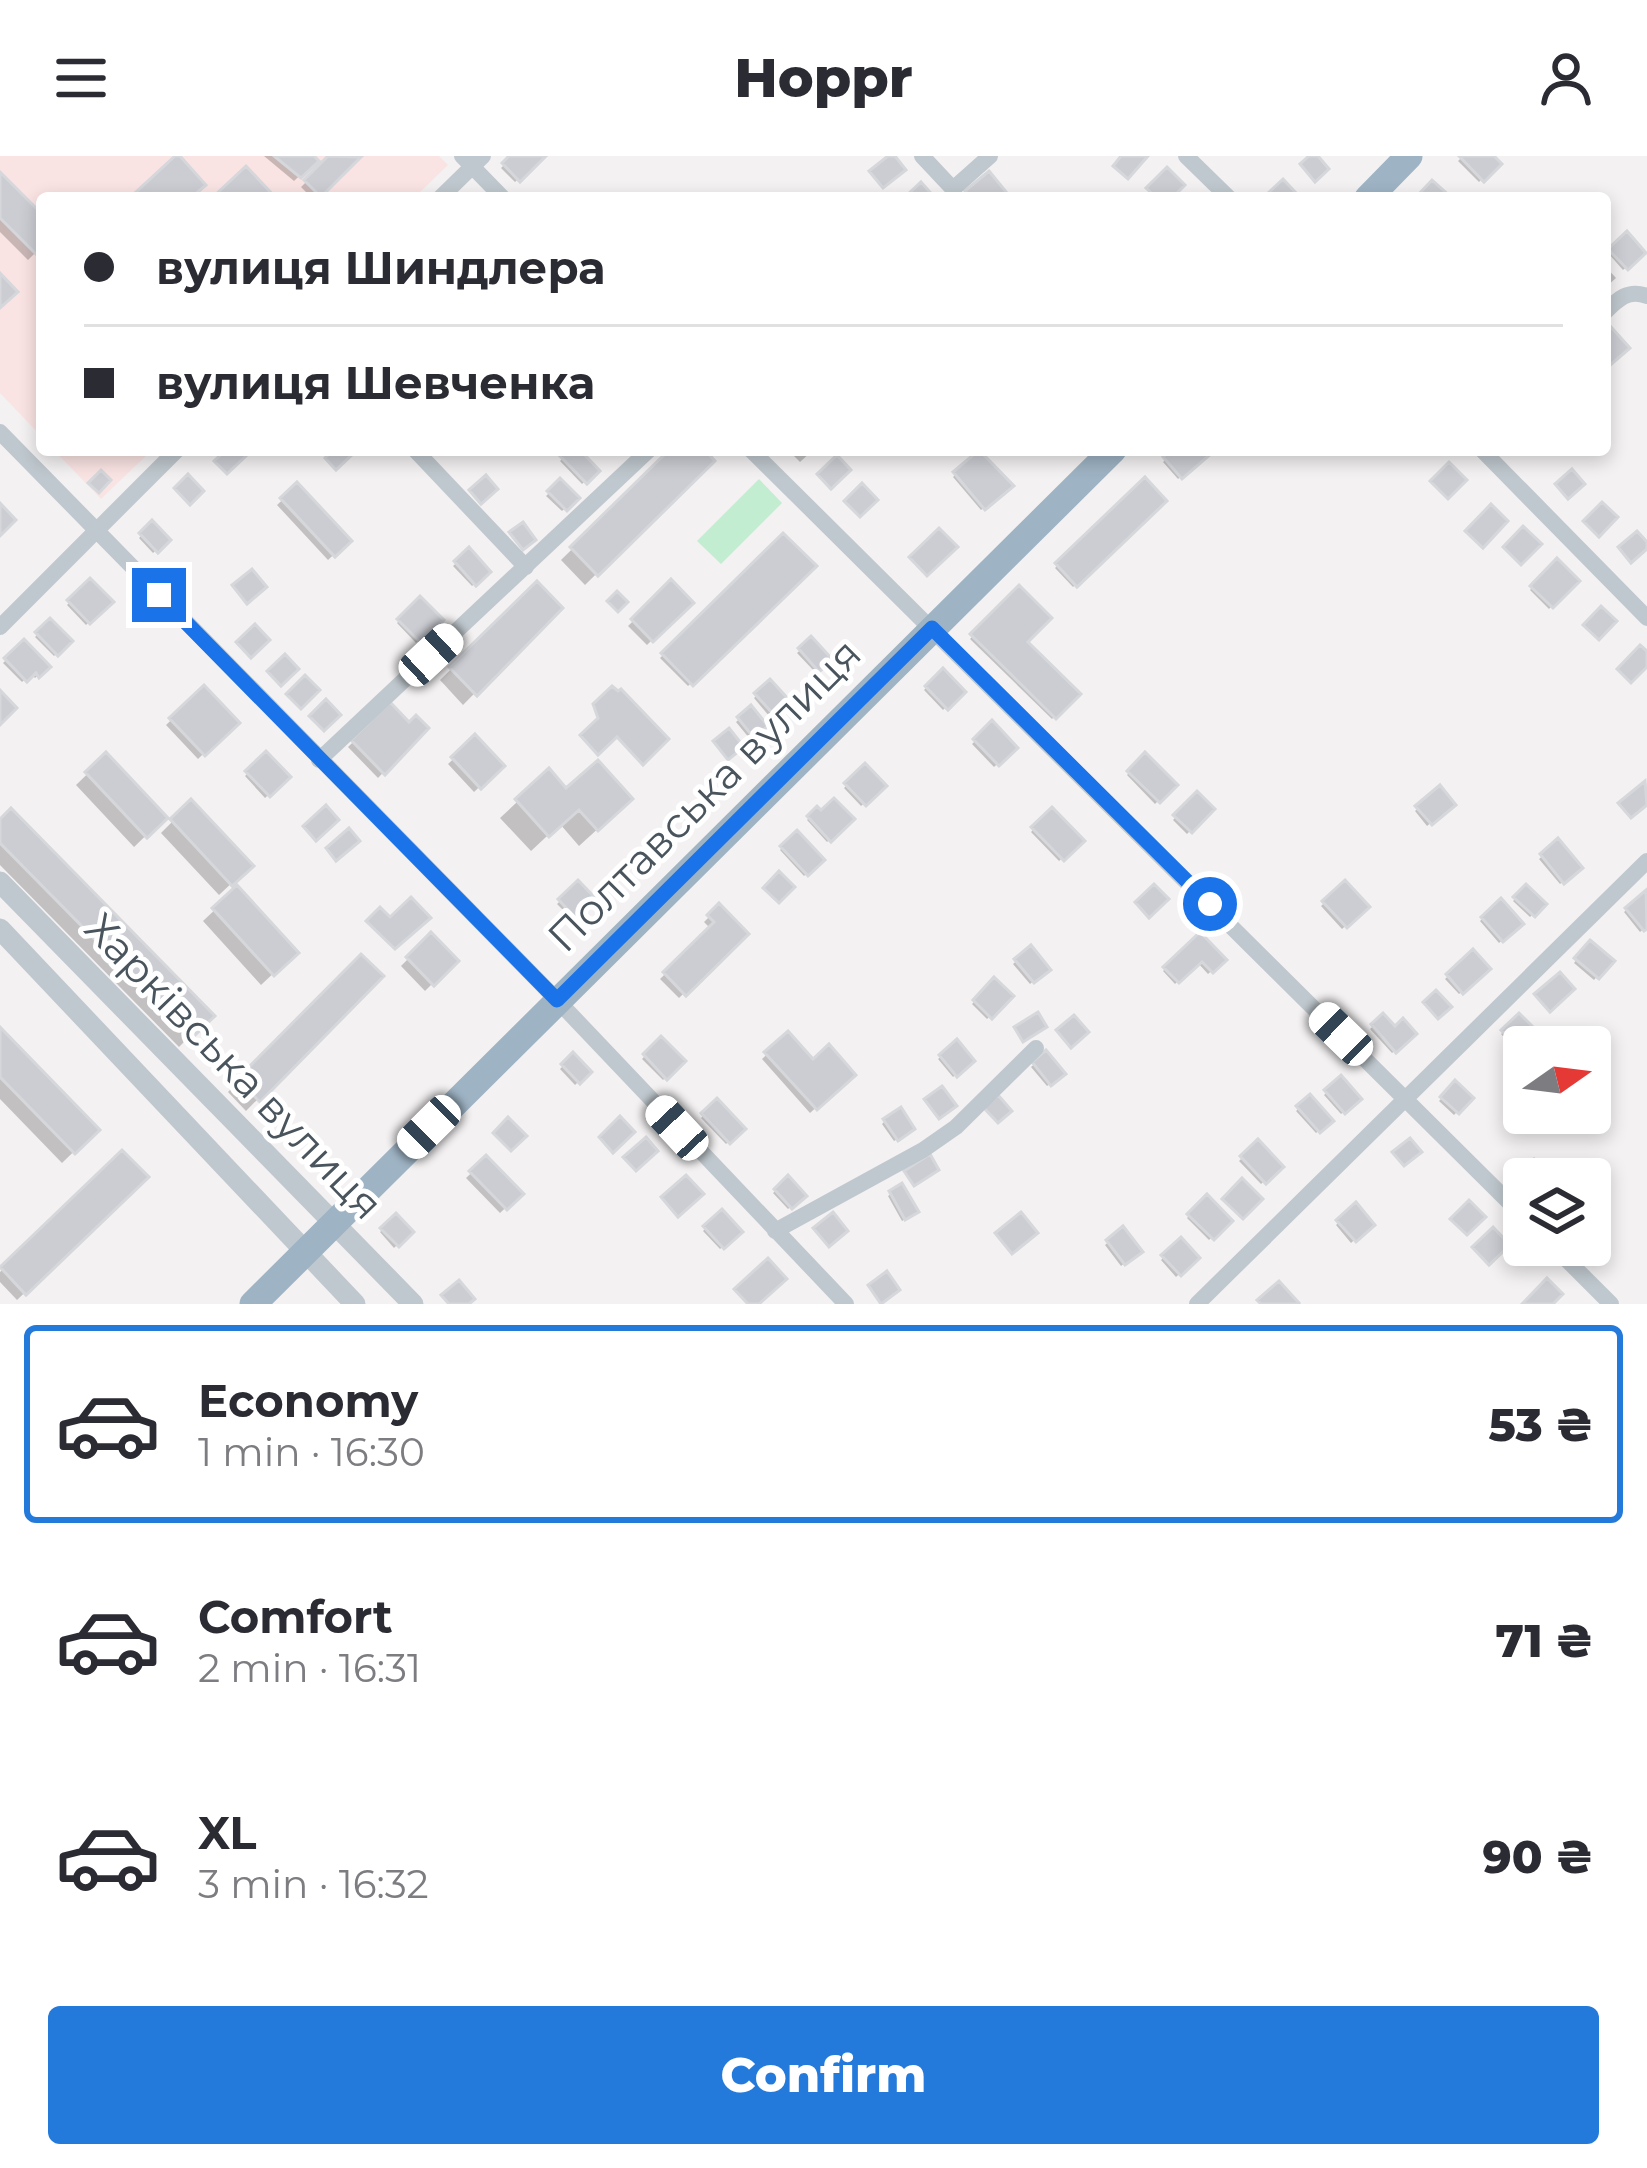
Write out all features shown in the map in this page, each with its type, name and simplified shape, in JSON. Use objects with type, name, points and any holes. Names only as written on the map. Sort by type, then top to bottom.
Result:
[{"type":"highway","points":[[1374,192],[1409,156]]},
{"type":"highway","name":"Полтавська вулиця","points":[[253,1304],[1107,456]]},
{"type":"street","points":[[922,156],[953,189],[990,156]]},
{"type":"street","points":[[1186,156],[1223,192]]},
{"type":"street","points":[[445,192],[473,160],[498,192]]},
{"type":"street","points":[[1611,307],[1624,295],[1638,292],[1647,296]]},
{"type":"street","points":[[0,432],[557,1000],[847,1304]]},
{"type":"street","points":[[0,627],[171,456]]},
{"type":"street","points":[[421,456],[526,567]]},
{"type":"street","points":[[319,760],[643,456]]},
{"type":"street","points":[[757,456],[1503,1196]]},
{"type":"street","points":[[1488,456],[1647,618]]},
{"type":"street","points":[[1197,1304],[1647,861]]},
{"type":"street","name":"Харківська вулиця","points":[[0,882],[413,1304]]},
{"type":"street","name":"Харківська вулиця","points":[[0,929],[355,1304]]},
{"type":"street","points":[[775,1231],[956,1127],[1036,1048]]},
{"type":"street","points":[[1573,1266],[1611,1304]]},
{"type":"shaded area","points":[[0,156],[439,156],[448,165],[420,192],[36,192],[36,431],[0,393]]},
{"type":"shaded area","points":[[60,456],[146,456],[101,499]]},
{"type":"green space","points":[[759,479],[782,503],[721,564],[697,541]]},
{"type":"building","points":[[175,156],[206,185],[198,192],[136,192]]},
{"type":"building","points":[[274,156],[314,156],[319,161],[301,178]]},
{"type":"building","points":[[328,156],[361,157],[326,192],[316,192],[304,180]]},
{"type":"building","points":[[509,156],[546,156],[520,182],[502,163]]},
{"type":"building","points":[[895,156],[906,170],[883,188],[869,171]]},
{"type":"building","points":[[1121,156],[1148,156],[1128,179],[1113,166]]},
{"type":"building","points":[[1309,156],[1318,156],[1329,169],[1315,182],[1300,164]]},
{"type":"building","points":[[1459,156],[1494,156],[1502,164],[1484,182]]},
{"type":"building","points":[[246,166],[270,192],[218,192]]},
{"type":"building","points":[[1167,167],[1185,185],[1178,192],[1146,188]]},
{"type":"building","points":[[989,171],[1006,192],[966,192]]},
{"type":"building","points":[[0,172],[36,208],[36,254],[0,218]]},
{"type":"building","points":[[1283,179],[1295,192],[1269,192]]},
{"type":"building","points":[[1432,180],[1445,192],[1421,192]]},
{"type":"building","points":[[921,182],[930,192],[910,192]]},
{"type":"building","points":[[1627,231],[1646,253],[1628,270],[1611,246]]},
{"type":"building","points":[[0,273],[18,292],[0,308]]},
{"type":"building","points":[[1611,327],[1630,348],[1611,364]]},
{"type":"building","points":[[219,456],[246,456],[227,474],[214,461]]},
{"type":"building","points":[[327,456],[351,456],[336,470]]},
{"type":"building","points":[[560,456],[586,456],[600,471],[587,484]]},
{"type":"building","points":[[663,456],[710,456],[715,461],[598,576],[570,547]]},
{"type":"building","points":[[836,456],[851,470],[831,489],[817,474]]},
{"type":"building","points":[[972,456],[985,456],[1014,486],[985,510],[953,472]]},
{"type":"building","points":[[1164,456],[1209,456],[1182,479]]},
{"type":"building","points":[[1449,462],[1467,480],[1448,499],[1430,481]]},
{"type":"building","points":[[1572,469],[1585,484],[1568,499],[1555,484]]},
{"type":"building","points":[[101,470],[111,480],[99,493],[88,483]]},
{"type":"building","points":[[188,474],[204,491],[190,505],[174,488]]},
{"type":"building","points":[[486,475],[498,489],[481,504],[469,490]]},
{"type":"building","points":[[1145,477],[1167,501],[1077,587],[1055,563]]},
{"type":"building","points":[[560,478],[580,498],[567,511],[547,491]]},
{"type":"building","points":[[297,482],[352,541],[335,557],[280,498]]},
{"type":"building","points":[[862,483],[878,500],[860,517],[844,501]]},
{"type":"building","points":[[1602,502],[1618,517],[1599,537],[1583,521]]},
{"type":"building","points":[[0,503],[16,520],[0,536]]},
{"type":"building","points":[[1491,504],[1508,521],[1483,548],[1465,531]]},
{"type":"building","points":[[152,520],[171,540],[158,553],[139,533]]},
{"type":"building","points":[[523,522],[536,540],[523,550],[509,532]]},
{"type":"building","points":[[1523,526],[1542,544],[1521,565],[1503,547]]},
{"type":"building","points":[[939,528],[958,547],[927,576],[909,557]]},
{"type":"building","points":[[1637,531],[1647,549],[1631,563],[1618,547]]},
{"type":"building","points":[[783,533],[817,566],[693,686],[661,653]]},
{"type":"building","points":[[469,547],[491,572],[476,586],[454,561]]},
{"type":"building","points":[[1557,558],[1580,581],[1553,608],[1530,586]]},
{"type":"building","points":[[252,569],[267,587],[247,604],[232,585]]},
{"type":"building","points":[[90,578],[114,602],[90,624],[67,600]]},
{"type":"building","points":[[671,579],[694,603],[653,642],[631,619]]},
{"type":"building","points":[[537,581],[563,608],[477,696],[449,667]]},
{"type":"building","points":[[1019,585],[1052,618],[1028,642],[1081,694],[1056,719],[970,634]]},
{"type":"building","points":[[617,591],[628,602],[618,612],[607,601]]},
{"type":"building","points":[[420,596],[444,620],[421,643],[397,619]]},
{"type":"building","points":[[1601,606],[1617,621],[1599,640],[1583,625]]},
{"type":"building","points":[[50,618],[73,641],[58,656],[35,632]]},
{"type":"building","points":[[255,624],[270,640],[251,658],[236,642]]},
{"type":"building","points":[[811,636],[833,660],[819,672],[798,648]]},
{"type":"building","points":[[24,639],[51,667],[27,682],[4,658]]},
{"type":"building","points":[[1640,645],[1647,651],[1647,667],[1631,683],[1617,669]]},
{"type":"building","points":[[285,654],[299,669],[281,686],[267,671]]},
{"type":"building","points":[[943,668],[966,692],[948,710],[925,686]]},
{"type":"building","points":[[305,675],[320,690],[301,709],[286,694]]},
{"type":"building","points":[[770,679],[790,701],[774,715],[754,693]]},
{"type":"building","points":[[204,685],[240,723],[205,756],[169,718]]},
{"type":"building","points":[[612,686],[621,689],[669,739],[643,765],[617,737],[598,755],[580,735],[598,718],[593,704]]},
{"type":"building","points":[[0,690],[17,708],[0,725]]},
{"type":"building","points":[[326,699],[341,715],[324,731],[309,716]]},
{"type":"building","points":[[390,702],[409,722],[416,715],[429,728],[385,775],[351,740]]},
{"type":"building","points":[[751,705],[768,726],[754,738],[737,717]]},
{"type":"building","points":[[992,720],[1018,748],[999,766],[973,739]]},
{"type":"building","points":[[729,728],[744,747],[728,760],[713,741]]},
{"type":"building","points":[[475,734],[505,766],[481,789],[451,757]]},
{"type":"building","points":[[266,751],[291,777],[270,797],[245,771]]},
{"type":"building","points":[[106,752],[168,818],[147,838],[85,772]]},
{"type":"building","points":[[1145,752],[1178,785],[1160,803],[1127,771]]},
{"type":"building","points":[[598,760],[633,799],[598,831],[579,810],[549,837],[515,799],[549,768],[566,788]]},
{"type":"building","points":[[865,763],[887,786],[866,806],[844,783]]},
{"type":"building","points":[[1645,781],[1647,805],[1631,818],[1618,803]]},
{"type":"building","points":[[1440,785],[1456,805],[1432,825],[1415,806]]},
{"type":"building","points":[[1197,791],[1215,809],[1192,833],[1173,815]]},
{"type":"building","points":[[834,798],[855,819],[831,842],[807,816]]},
{"type":"building","points":[[191,799],[254,866],[232,886],[170,819]]},
{"type":"building","points":[[326,805],[339,820],[316,841],[303,826]]},
{"type":"building","points":[[1052,807],[1085,841],[1064,861],[1031,827]]},
{"type":"building","points":[[11,808],[215,1016],[192,1038],[0,843],[0,819]]},
{"type":"building","points":[[349,828],[360,841],[336,861],[326,848]]},
{"type":"building","points":[[797,830],[825,860],[808,876],[780,846]]},
{"type":"building","points":[[1558,838],[1583,868],[1564,884],[1540,854]]},
{"type":"building","points":[[779,871],[795,887],[779,903],[763,888]]},
{"type":"building","points":[[578,880],[597,900],[576,919],[558,899]]},
{"type":"building","points":[[1345,880],[1370,907],[1347,928],[1322,901]]},
{"type":"building","points":[[1154,884],[1169,899],[1149,918],[1135,902]]},
{"type":"building","points":[[1526,884],[1547,904],[1535,917],[1513,897]]},
{"type":"building","points":[[237,885],[299,953],[274,976],[212,908]]},
{"type":"building","points":[[1646,890],[1647,929],[1644,931],[1625,908]]},
{"type":"building","points":[[411,897],[431,918],[395,949],[366,921],[380,907],[390,917]]},
{"type":"building","points":[[1501,898],[1524,924],[1503,942],[1481,917]]},
{"type":"building","points":[[719,903],[749,934],[686,996],[663,972],[714,922],[707,915]]},
{"type":"building","points":[[431,932],[459,961],[434,986],[406,957]]},
{"type":"building","points":[[1200,932],[1227,960],[1213,973],[1202,962],[1179,983],[1163,967]]},
{"type":"building","points":[[1590,940],[1615,961],[1599,979],[1574,958]]},
{"type":"building","points":[[1031,945],[1051,970],[1034,983],[1014,959]]},
{"type":"building","points":[[1473,949],[1491,969],[1463,994],[1446,974]]},
{"type":"building","points":[[361,954],[384,976],[260,1102],[237,1079]]},
{"type":"building","points":[[1560,972],[1575,989],[1550,1012],[1534,994]]},
{"type":"building","points":[[994,977],[1014,996],[992,1019],[973,1000]]},
{"type":"building","points":[[1436,990],[1452,1007],[1438,1019],[1423,1002]]},
{"type":"building","points":[[1038,1012],[1047,1027],[1023,1042],[1014,1027]]},
{"type":"building","points":[[1383,1013],[1395,1026],[1403,1018],[1417,1034],[1396,1053],[1371,1024]]},
{"type":"building","points":[[1519,1013],[1532,1026],[1505,1026]]},
{"type":"building","points":[[1074,1015],[1089,1032],[1071,1048],[1056,1030]]},
{"type":"building","points":[[0,1027],[100,1130],[75,1154],[0,1077]]},
{"type":"building","points":[[788,1031],[813,1059],[829,1044],[856,1075],[817,1110],[764,1052]]},
{"type":"building","points":[[661,1036],[686,1061],[667,1080],[643,1054]]},
{"type":"building","points":[[957,1039],[975,1061],[957,1077],[939,1055]]},
{"type":"building","points":[[1046,1050],[1066,1074],[1051,1086],[1032,1062]]},
{"type":"building","points":[[573,1052],[592,1072],[580,1084],[561,1064]]},
{"type":"building","points":[[1341,1075],[1362,1099],[1345,1114],[1324,1090]]},
{"type":"building","points":[[1455,1080],[1474,1098],[1459,1114],[1440,1097]]},
{"type":"building","points":[[942,1086],[957,1106],[939,1119],[924,1099]]},
{"type":"building","points":[[1310,1094],[1334,1121],[1320,1133],[1296,1106]]},
{"type":"building","points":[[998,1095],[1012,1111],[998,1123],[984,1108]]},
{"type":"building","points":[[717,1098],[746,1129],[730,1144],[701,1113]]},
{"type":"building","points":[[901,1107],[915,1129],[898,1141],[883,1119]]},
{"type":"building","points":[[620,1116],[635,1132],[613,1153],[599,1137]]},
{"type":"building","points":[[508,1117],[527,1136],[511,1151],[493,1133]]},
{"type":"building","points":[[646,1137],[658,1151],[636,1171],[623,1157]]},
{"type":"building","points":[[1410,1138],[1422,1152],[1404,1166],[1392,1152]]},
{"type":"building","points":[[1258,1139],[1284,1167],[1266,1184],[1240,1156]]},
{"type":"building","points":[[122,1150],[149,1177],[26,1295],[0,1267]]},
{"type":"building","points":[[930,1154],[939,1170],[914,1186],[904,1171]]},
{"type":"building","points":[[486,1155],[524,1194],[507,1210],[469,1171]]},
{"type":"building","points":[[686,1175],[704,1194],[678,1217],[661,1197]]},
{"type":"building","points":[[788,1175],[807,1196],[792,1209],[774,1189]]},
{"type":"building","points":[[1242,1178],[1263,1199],[1243,1219],[1222,1199]]},
{"type":"building","points":[[902,1183],[919,1212],[905,1220],[889,1191]]},
{"type":"building","points":[[1207,1194],[1233,1221],[1214,1240],[1187,1214]]},
{"type":"building","points":[[1469,1200],[1486,1217],[1467,1235],[1450,1219]]},
{"type":"building","points":[[1356,1202],[1375,1225],[1356,1242],[1336,1220]]},
{"type":"building","points":[[722,1209],[743,1232],[724,1249],[703,1226]]},
{"type":"building","points":[[833,1212],[848,1231],[829,1247],[813,1228]]},
{"type":"building","points":[[1021,1212],[1038,1233],[1012,1254],[995,1233]]},
{"type":"building","points":[[396,1213],[414,1232],[399,1247],[380,1228]]},
{"type":"building","points":[[1123,1226],[1143,1252],[1125,1265],[1106,1240]]},
{"type":"building","points":[[1493,1227],[1503,1238],[1503,1252],[1489,1265],[1472,1247]]},
{"type":"building","points":[[1181,1237],[1200,1258],[1181,1276],[1161,1255]]},
{"type":"building","points":[[768,1258],[787,1279],[759,1304],[748,1304],[734,1289]]},
{"type":"building","points":[[887,1271],[900,1290],[881,1304],[868,1285]]},
{"type":"building","points":[[1547,1278],[1563,1294],[1553,1304],[1522,1304]]},
{"type":"building","points":[[459,1280],[475,1299],[469,1304],[449,1304],[441,1295]]},
{"type":"building","points":[[1279,1281],[1299,1303],[1298,1304],[1257,1300]]},
{"type":"route","points":[[159,595],[557,1000],[932,628],[1210,904]]}]
